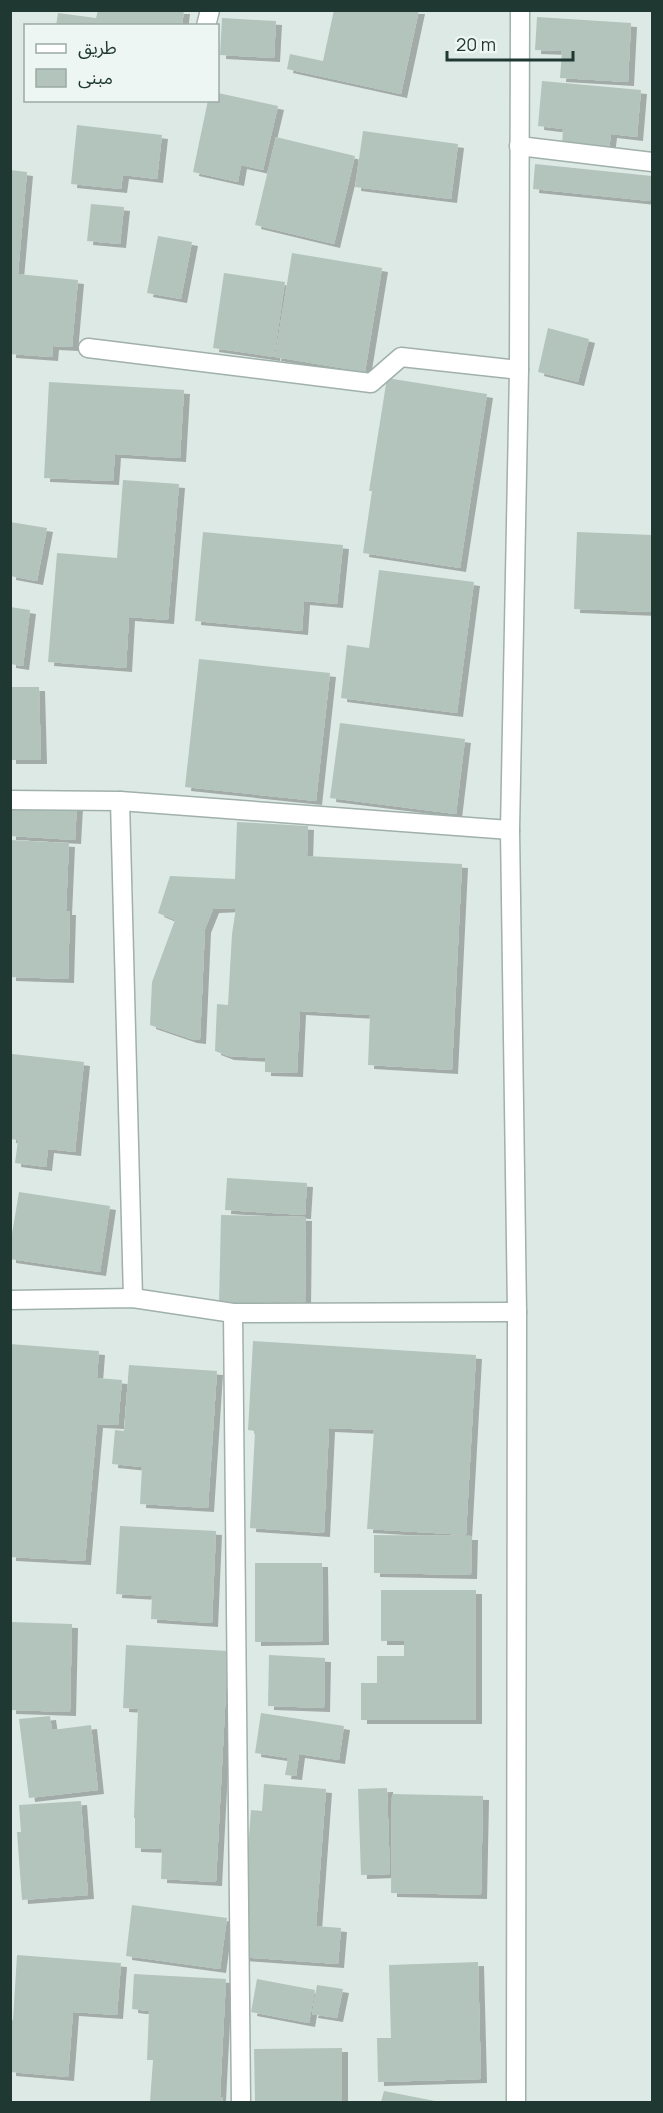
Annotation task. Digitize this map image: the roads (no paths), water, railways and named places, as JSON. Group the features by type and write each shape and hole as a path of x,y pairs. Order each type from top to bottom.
{"street":[{"path":"516,2103 517,1312 510,830 519,370 520,10"},
{"path":"519,146 652,162"},
{"path":"88,348 370,383 401,357 519,370"},
{"path":"10,800 120,801 510,830"},
{"path":"120,801 133,1298"},
{"path":"10,1300 133,1298 233,1313 517,1312"},
{"path":"233,1313 241,2103"}]}
